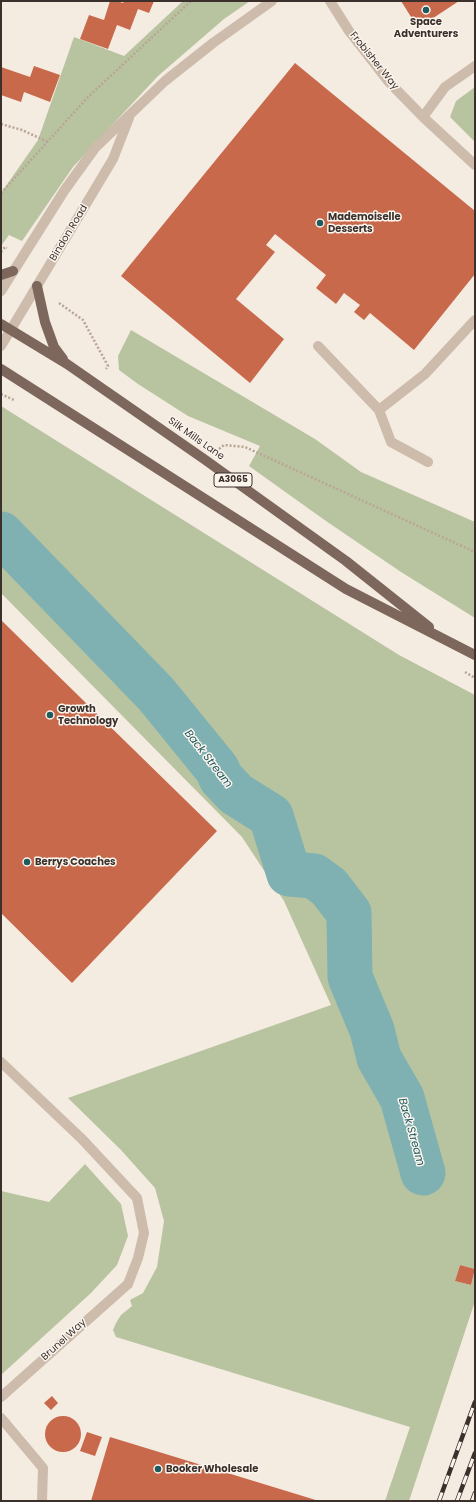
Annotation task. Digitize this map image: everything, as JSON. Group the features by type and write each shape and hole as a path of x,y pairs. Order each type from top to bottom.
{"main road":[{"path":"1,275 13,271"},
{"path":"37,286 45,322 54,347 66,364"},
{"name":"Silk Mills Lane","path":"1,324 66,364 204,459 346,561 446,640"},
{"name":"Silk Mills Lane","path":"1,369 346,589 475,655"}],"street":[{"name":"Bindon Road","path":"1,291 64,191 91,154 165,81 212,43 272,1"},
{"name":"Frobisher Way","path":"330,1 349,31 388,80 423,117 475,165"},
{"path":"423,117 445,87 475,66"},
{"name":"Bindon Road","path":"1,346 113,159 130,116"},
{"path":"379,410 425,374 475,320"},
{"path":"318,346 379,410 391,442 428,462"},
{"name":"Brunel Way","path":"1,1062 81,1138 136,1198 144,1233 138,1258 128,1284 72,1332 1,1397"},
{"path":"1,1418 43,1468 42,1501"}],"path":[{"path":"1,193 88,97 191,1"},
{"path":"1,124 22,130 48,142"},
{"path":"204,459 224,445 245,447 475,552"}],"green space":[{"path":"183,1 250,1 224,19 158,76 73,167 22,241 9,235 1,246 1,193 38,140 74,37 124,56"},
{"path":"475,87 475,142 450,117 456,101"},
{"path":"131,330 315,439 361,472 475,522 475,618 401,572 249,466 260,446 188,416 119,370 118,356"},
{"path":"1,406 399,655 475,695 475,1269 460,1265 455,1281 471,1285 475,1270 475,1301 409,1501 385,1501 410,1427 116,1337 113,1330 121,1315 132,1306 130,1300 143,1293 157,1267 164,1221 155,1188 121,1150 68,1098 331,1005 284,901 242,837 1,593"},
{"path":"85,1164 121,1204 128,1236 117,1265 91,1293 1,1375 1,1191 49,1202"}],"building":[{"path":"110,1 123,3 124,1 154,1 149,13 138,9 130,30 117,25 108,49 80,39 89,15 104,20"},
{"name":"Space Adventurers","path":"401,1 459,1 418,28"},
{"name":"Mademoiselle Desserts","path":"295,63 475,211 475,274 414,350 370,313 364,320 354,312 360,305 344,293 336,304 316,288 326,275 275,234 266,245 275,252 236,299 284,339 250,383 121,276"},
{"path":"34,66 60,75 50,102 24,92 21,102 1,95 1,67 30,77"},
{"name":"Growth Technology","path":"1,620 217,831 72,983 1,913"},
{"path":"460,1265 475,1269 471,1285 455,1281"},
{"path":"52,1396 58,1403 51,1410 44,1403"},
{"path":"63,1416 73,1419 78,1424 81,1434 78,1444 73,1449 63,1452 53,1449 48,1444 45,1434 48,1424 53,1419"},
{"path":"87,1432 102,1437 95,1456 80,1451"},
{"name":"Booker Wholesale","path":"110,1437 319,1501 91,1501"}],"waterway":[{"name":"Back Stream","path":"1,534 156,694 217,769 221,778 236,794 271,816 289,874 314,876 329,887 349,913 350,977 372,1030 379,1058 402,1098 423,1173"}],"railway":[{"path":"439,1501 475,1402"},
{"path":"457,1501 475,1453"},
{"path":"472,1501 475,1493"}],"place":[{"name":"Space Adventurers","path":"426,10"},
{"name":"Mademoiselle Desserts","path":"320,223"},
{"name":"Growth Technology","path":"50,715"},
{"name":"Berrys Coaches","path":"27,862"},
{"name":"Booker Wholesale","path":"158,1469"}]}
